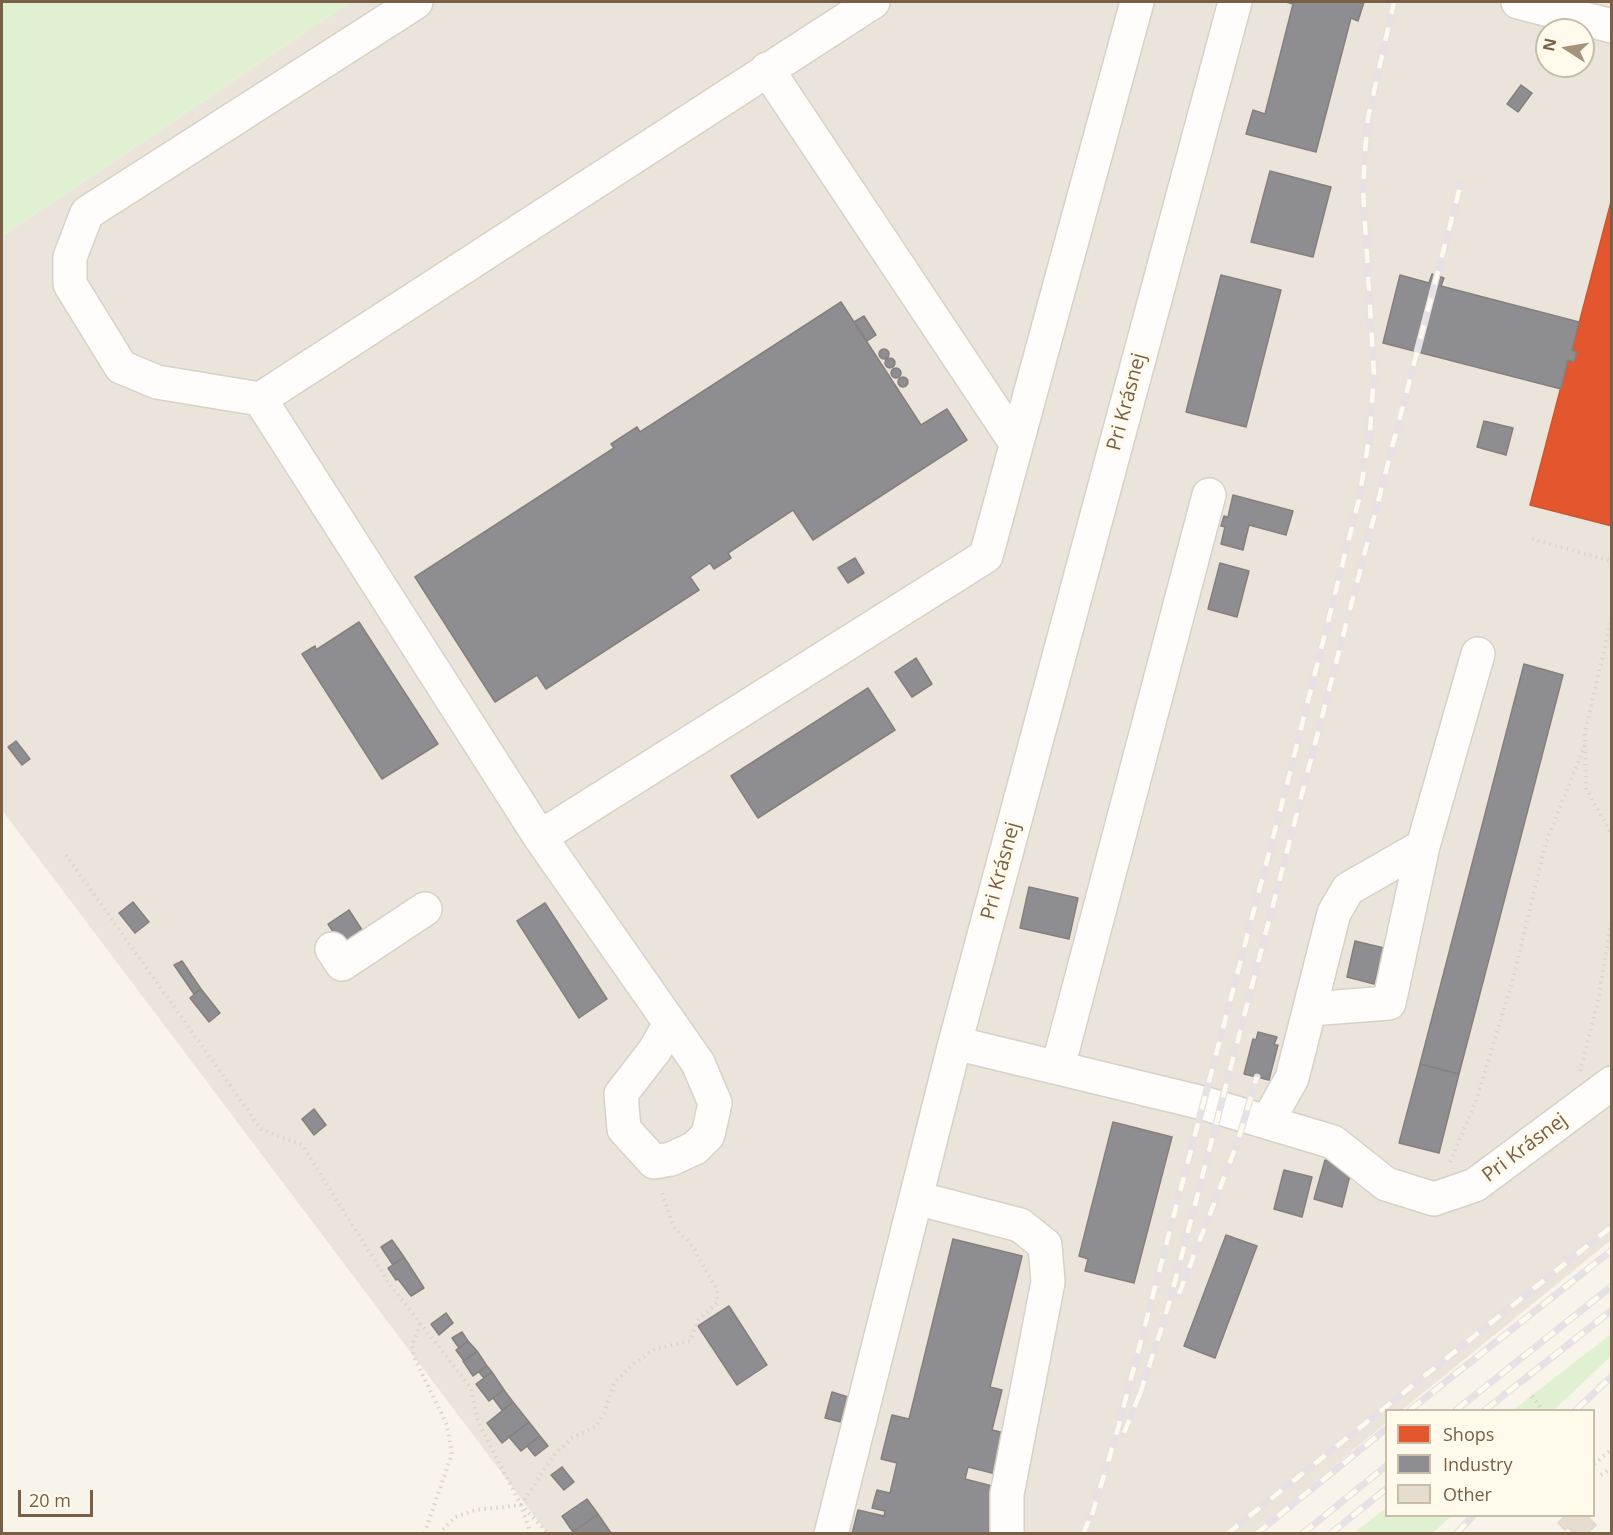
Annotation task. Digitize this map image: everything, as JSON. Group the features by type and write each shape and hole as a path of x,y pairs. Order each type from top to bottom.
{"lane":[{"path":"416,2 87,213 70,257 70,284 121,367 157,382 260,399 873,2"},
{"path":"540,837 986,556 1137,2"},
{"name":"Pri Krásnej","path":"831,1533 955,1043 1235,2"},
{"path":"1518,2 1611,26"},
{"path":"767,69 1016,443"},
{"path":"260,399 540,837 698,1063 715,1103 708,1135 695,1148 671,1159 654,1162 624,1129 621,1094 655,1050 670,1023"},
{"path":"1058,1067 1209,495"},
{"path":"1310,1009 1389,1003 1424,846 1478,654"},
{"path":"1268,1121 1292,1078 1334,913 1348,889 1424,846"},
{"path":"332,949 342,964 425,909"},
{"path":"955,1043 1268,1121 1333,1142 1386,1184 1434,1199"},
{"name":"Pri Krásnej","path":"1434,1199 1475,1185 1611,1083"},
{"path":"916,1198 1020,1225 1045,1245 1048,1282 1007,1494 1007,1533"}],"path":[{"path":"1533,539 1611,561"},
{"path":"1611,617 1585,732 1586,788 1611,835"},
{"path":"1434,1199 1476,1101 1512,983 1546,842 1585,745"},
{"path":"66,855 261,1129 302,1145 391,1286 471,1388 478,1422 521,1505 531,1533"},
{"path":"1580,1072 1597,1006 1611,919"},
{"path":"521,1505 554,1455 572,1438 595,1427 604,1413 614,1383 655,1349 690,1341 698,1320 717,1303 717,1290 691,1244 673,1226 654,1162"},
{"path":"420,1323 412,1345 414,1358 447,1425 452,1454 424,1533"},
{"path":"1532,1396 1541,1409"},
{"path":"1595,1462 1611,1449"},
{"path":"1600,1475 1611,1468"},
{"path":"439,1533 455,1517 476,1510 521,1505"},
{"path":"521,1505 549,1533"}],"shaded area":[{"path":"351,2 1611,2 1611,1240 1403,1409 1385,1409 1385,1424 1253,1533 547,1533 2,810 2,236"}],"green space":[{"path":"2,2 351,2 2,236"},
{"path":"1611,1334 1611,1356 1555,1409 1514,1409"},
{"path":"1385,1509 1385,1517 1450,1517 1433,1533 1354,1533"}],"building: Shops":[{"path":"1612,198 1612,526 1530,505 1568,360 1574,362 1577,352 1572,350"}],"building: Industry":[{"path":"1286,2 1364,2 1358,21 1351,18 1316,152 1246,134 1253,110 1265,114 1293,4"},
{"path":"1521,85 1532,93 1518,112 1507,104"},
{"path":"1270,171 1331,187 1313,257 1251,242"},
{"path":"1432,274 1444,278 1441,286 1579,322 1572,350 1577,352 1574,362 1568,360 1561,389 1383,343 1400,275 1429,283"},
{"path":"1221,275 1281,290 1246,427 1186,412"},
{"path":"841,302 921,425 947,409 967,440 813,540 793,510 728,553 731,558 714,569 710,563 690,577 699,590 546,689 537,675 495,702 415,577 614,448 611,444 637,427 640,432"},
{"path":"864,316 876,335 867,341 854,322"},
{"path":"884,349 888,350 888,358 884,359 880,358 879,354 880,350"},
{"path":"890,358 895,363 890,368 885,363"},
{"path":"896,368 901,373 896,378 891,373"},
{"path":"903,377 908,382 903,387 898,382"},
{"path":"1484,421 1513,428 1506,455 1477,447"},
{"path":"1233,495 1293,511 1286,535 1249,525 1243,550 1221,544 1225,527 1221,526 1224,516 1228,517"},
{"path":"855,558 864,573 848,583 838,568"},
{"path":"1220,563 1249,571 1237,617 1208,609"},
{"path":"359,622 438,744 382,779 302,654 315,646 316,650"},
{"path":"916,658 932,684 912,697 895,672"},
{"path":"1524,664 1563,675 1459,1074 1420,1064"},
{"path":"868,688 895,730 758,818 731,776"},
{"path":"16,741 30,759 22,765 8,747"},
{"path":"1029,887 1078,898 1069,939 1020,928"},
{"path":"133,902 149,922 135,933 119,913"},
{"path":"545,903 607,999 579,1018 517,921"},
{"path":"349,910 366,936 345,950 328,924"},
{"path":"1355,941 1384,948 1374,984 1347,977"},
{"path":"182,961 201,989 194,994 174,965"},
{"path":"201,989 220,1013 209,1022 190,998"},
{"path":"1258,1032 1277,1037 1274,1045 1278,1045 1269,1080 1244,1074 1253,1039 1256,1040"},
{"path":"1420,1064 1459,1074 1439,1153 1399,1143"},
{"path":"314,1109 326,1125 314,1135 302,1119"},
{"path":"1113,1122 1172,1137 1134,1283 1085,1271 1088,1259 1079,1256"},
{"path":"1325,1160 1352,1167 1342,1207 1314,1199"},
{"path":"1284,1170 1312,1177 1302,1217 1274,1209"},
{"path":"1226,1235 1257,1246 1215,1358 1184,1346"},
{"path":"953,1239 1022,1256 990,1387 1002,1390 992,1430 1013,1435 1004,1476 968,1467 965,1479 1000,1488 988,1534 852,1534 858,1510 884,1516 885,1511 872,1508 877,1490 890,1493 897,1463 881,1459 892,1415 909,1419"},
{"path":"392,1240 404,1257 393,1265 381,1247"},
{"path":"404,1257 424,1288 411,1296 388,1268"},
{"path":"729,1306 767,1365 737,1385 698,1326"},
{"path":"446,1313 453,1323 439,1335 431,1324"},
{"path":"462,1332 468,1341 459,1348 452,1338"},
{"path":"468,1341 477,1351 464,1361 456,1350"},
{"path":"477,1351 487,1366 473,1376 463,1361"},
{"path":"487,1366 492,1372 484,1378 479,1372"},
{"path":"492,1372 504,1390 489,1401 476,1384"},
{"path":"504,1390 513,1402 502,1410 493,1398"},
{"path":"832,1392 848,1397 841,1422 825,1418"},
{"path":"513,1402 529,1422 502,1443 487,1423"},
{"path":"529,1422 540,1436 521,1451 509,1437"},
{"path":"540,1436 548,1446 535,1456 527,1446"},
{"path":"562,1467 574,1482 564,1490 551,1475"},
{"path":"587,1499 598,1514 573,1532 562,1516"},
{"path":"598,1514 611,1533 570,1534 573,1532"}],"building: Other":[{"path":"1564,1517 1588,1517 1596,1525 1587,1534 1574,1534 1568,1527 1565,1530 1558,1523"}],"railway":[{"path":"1092,1515 1117,1432 1286,788 1359,499 1370,432 1374,374 1363,191 1365,152 1368,118 1394,2"},
{"path":"1140,1394 1173,1289 1461,183"},
{"path":"1179,1294 1237,1144 1257,1077"},
{"path":"1227,1534 1612,1226"},
{"path":"1411,1409 1612,1250"},
{"path":"1457,1409 1612,1286"},
{"path":"1486,1409 1612,1310"},
{"path":"1577,1409 1612,1376"},
{"path":"1124,1433 1143,1386"},
{"path":"1256,1534 1385,1430"},
{"path":"1302,1534 1385,1467"},
{"path":"1330,1534 1385,1490"},
{"path":"1083,1534 1094,1509"},
{"path":"1456,1534 1472,1517"}]}
